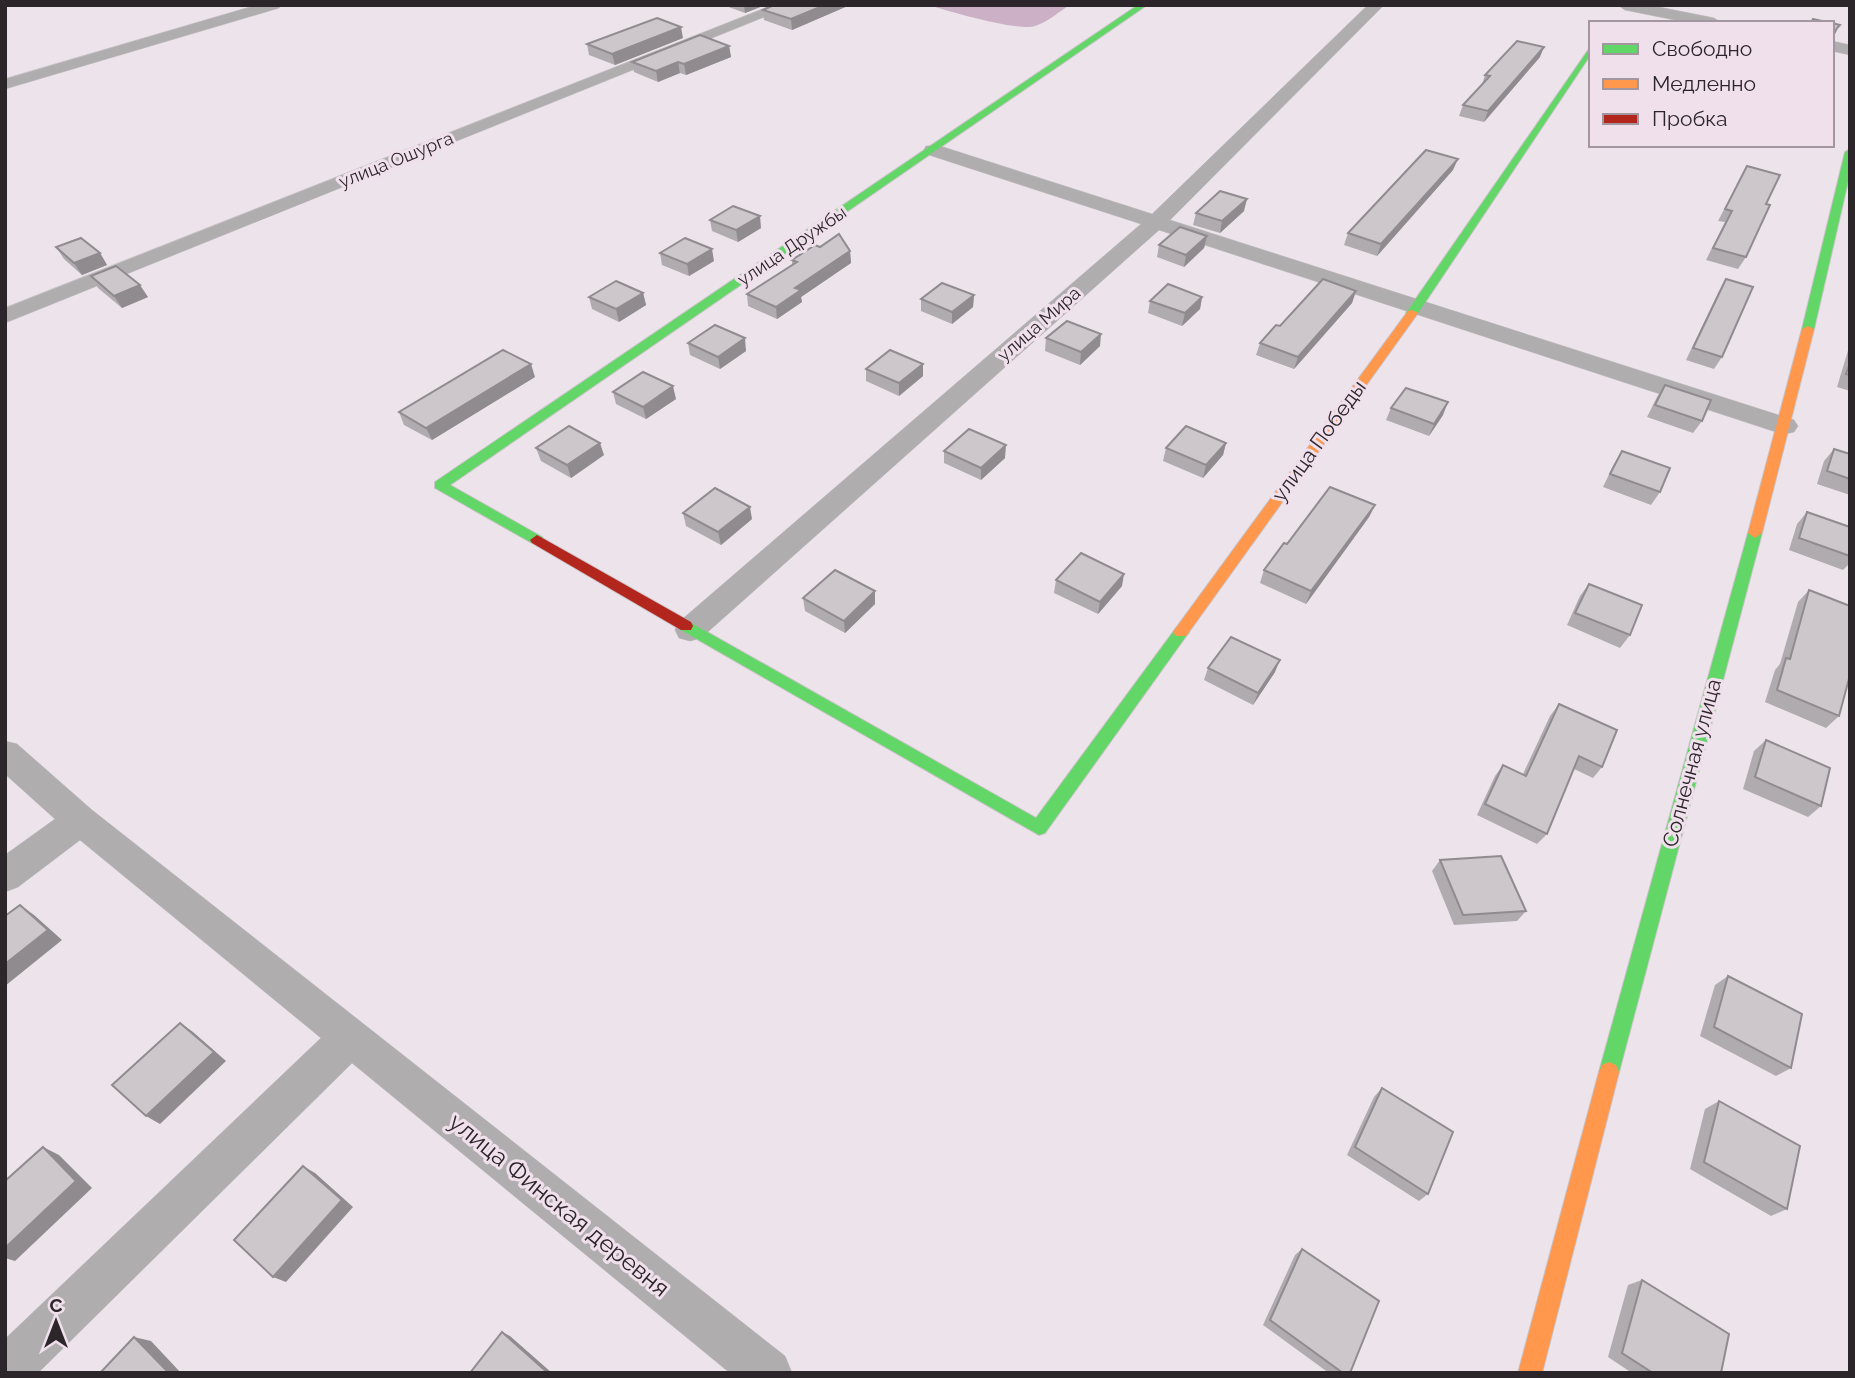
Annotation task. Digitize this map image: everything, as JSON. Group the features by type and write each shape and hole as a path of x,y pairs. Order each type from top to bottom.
{"street":[{"path":"5,84 274,5"},
{"name":"улица Ошурга","path":"5,316 787,5"},
{"name":"улица Дружбы","path":"690,630 440,485 1143,5"},
{"name":"улица Мира","path":"690,630 1156,222 1377,5"},
{"path":"1619,8 1701,21"},
{"name":"улица Победы","path":"690,630 1040,828 1417,306 1589,51"},
{"path":"933,150 1785,426"},
{"name":"Солнечная улица","path":"1530,1373 1678,812 1785,426 1850,152"},
{"name":"улица Финская деревня","path":"5,754 80,821 768,1373"},
{"path":"5,876 80,821"},
{"path":"5,1372 349,1038"}],"shaded area":[{"path":"929,5 1068,6 1044,22 1027,27 983,20"}],"building":[{"path":"774,5 825,5 791,19 763,10"},
{"path":"657,18 681,27 612,54 587,44"},
{"path":"700,35 729,46 684,64 678,62 656,71 632,62"},
{"path":"1517,41 1544,47 1488,111 1463,105 1490,76 1485,75"},
{"path":"1426,150 1458,159 1381,244 1348,233"},
{"path":"1747,166 1780,175 1766,204 1770,205 1746,257 1713,248 1732,211 1725,209"},
{"path":"1220,191 1247,199 1222,221 1196,213"},
{"path":"733,206 760,216 736,230 710,220"},
{"path":"1180,227 1207,236 1186,255 1159,245"},
{"path":"839,234 850,251 795,288 801,290 776,307 747,294 797,262 792,260 815,245 820,247"},
{"path":"81,238 100,253 74,263 56,247"},
{"path":"685,238 712,249 687,264 660,253"},
{"path":"116,266 140,285 114,296 91,276"},
{"path":"1323,279 1356,291 1298,357 1260,343 1276,325 1280,326"},
{"path":"1726,279 1753,287 1722,357 1693,348"},
{"path":"616,281 643,293 616,309 589,297"},
{"path":"942,283 974,295 952,312 921,299"},
{"path":"1168,284 1202,297 1185,313 1150,301"},
{"path":"1067,321 1101,334 1081,352 1046,338"},
{"path":"715,325 745,338 718,357 688,343"},
{"path":"503,350 531,364 426,428 399,412"},
{"path":"890,350 923,364 899,383 866,369"},
{"path":"643,372 673,386 643,407 613,392"},
{"path":"1665,385 1711,400 1702,421 1655,405"},
{"path":"1406,388 1448,402 1434,424 1391,408"},
{"path":"569,426 600,443 567,465 536,448"},
{"path":"1186,426 1226,443 1206,465 1166,448"},
{"path":"969,429 1006,445 981,468 944,451"},
{"path":"1834,449 1850,454 1850,479 1827,471"},
{"path":"1622,451 1670,468 1660,492 1610,474"},
{"path":"1330,487 1375,505 1311,591 1264,570 1284,543 1287,544"},
{"path":"715,488 750,507 718,532 683,513"},
{"path":"1807,512 1850,527 1850,556 1799,538"},
{"path":"1081,553 1124,574 1100,602 1056,580"},
{"path":"835,570 875,591 844,621 803,598"},
{"path":"1589,584 1642,605 1630,635 1575,613"},
{"path":"1809,590 1850,606 1850,675 1839,716 1777,690 1786,658 1790,659"},
{"path":"1231,637 1280,660 1258,693 1208,668"},
{"path":"1559,704 1617,730 1602,767 1579,756 1547,834 1485,804 1503,765 1526,776"},
{"path":"1766,740 1830,768 1821,806 1755,777"},
{"path":"1501,856 1526,911 1463,915 1440,860"},
{"path":"20,905 48,930 5,964 5,916"},
{"path":"1728,976 1802,1014 1791,1068 1714,1027"},
{"path":"180,1023 214,1052 146,1116 112,1085"},
{"path":"1382,1088 1453,1132 1428,1194 1355,1147"},
{"path":"1719,1101 1800,1146 1787,1209 1704,1162"},
{"path":"43,1147 76,1181 5,1248 5,1181"},
{"path":"303,1166 342,1200 273,1277 234,1240"},
{"path":"1302,1249 1379,1301 1350,1373 1343,1373 1270,1320"},
{"path":"1642,1280 1729,1334 1721,1373 1653,1373 1622,1353"},
{"path":"502,1332 548,1373 470,1373"},
{"path":"134,1337 169,1373 100,1373"}],"traffic: fast":[{"path":"537,540 440,485 1143,5"},
{"path":"1412,313 1589,51"},
{"path":"1808,329 1850,152"},
{"path":"1609,1072 1755,533"},
{"path":"686,626 1039,828 1181,632"}],"traffic: slow":[{"path":"1181,632 1412,313"},
{"path":"1755,533 1808,329"},
{"path":"1530,1373 1609,1072"}],"traffic: jam":[{"path":"537,540 686,626"}]}
